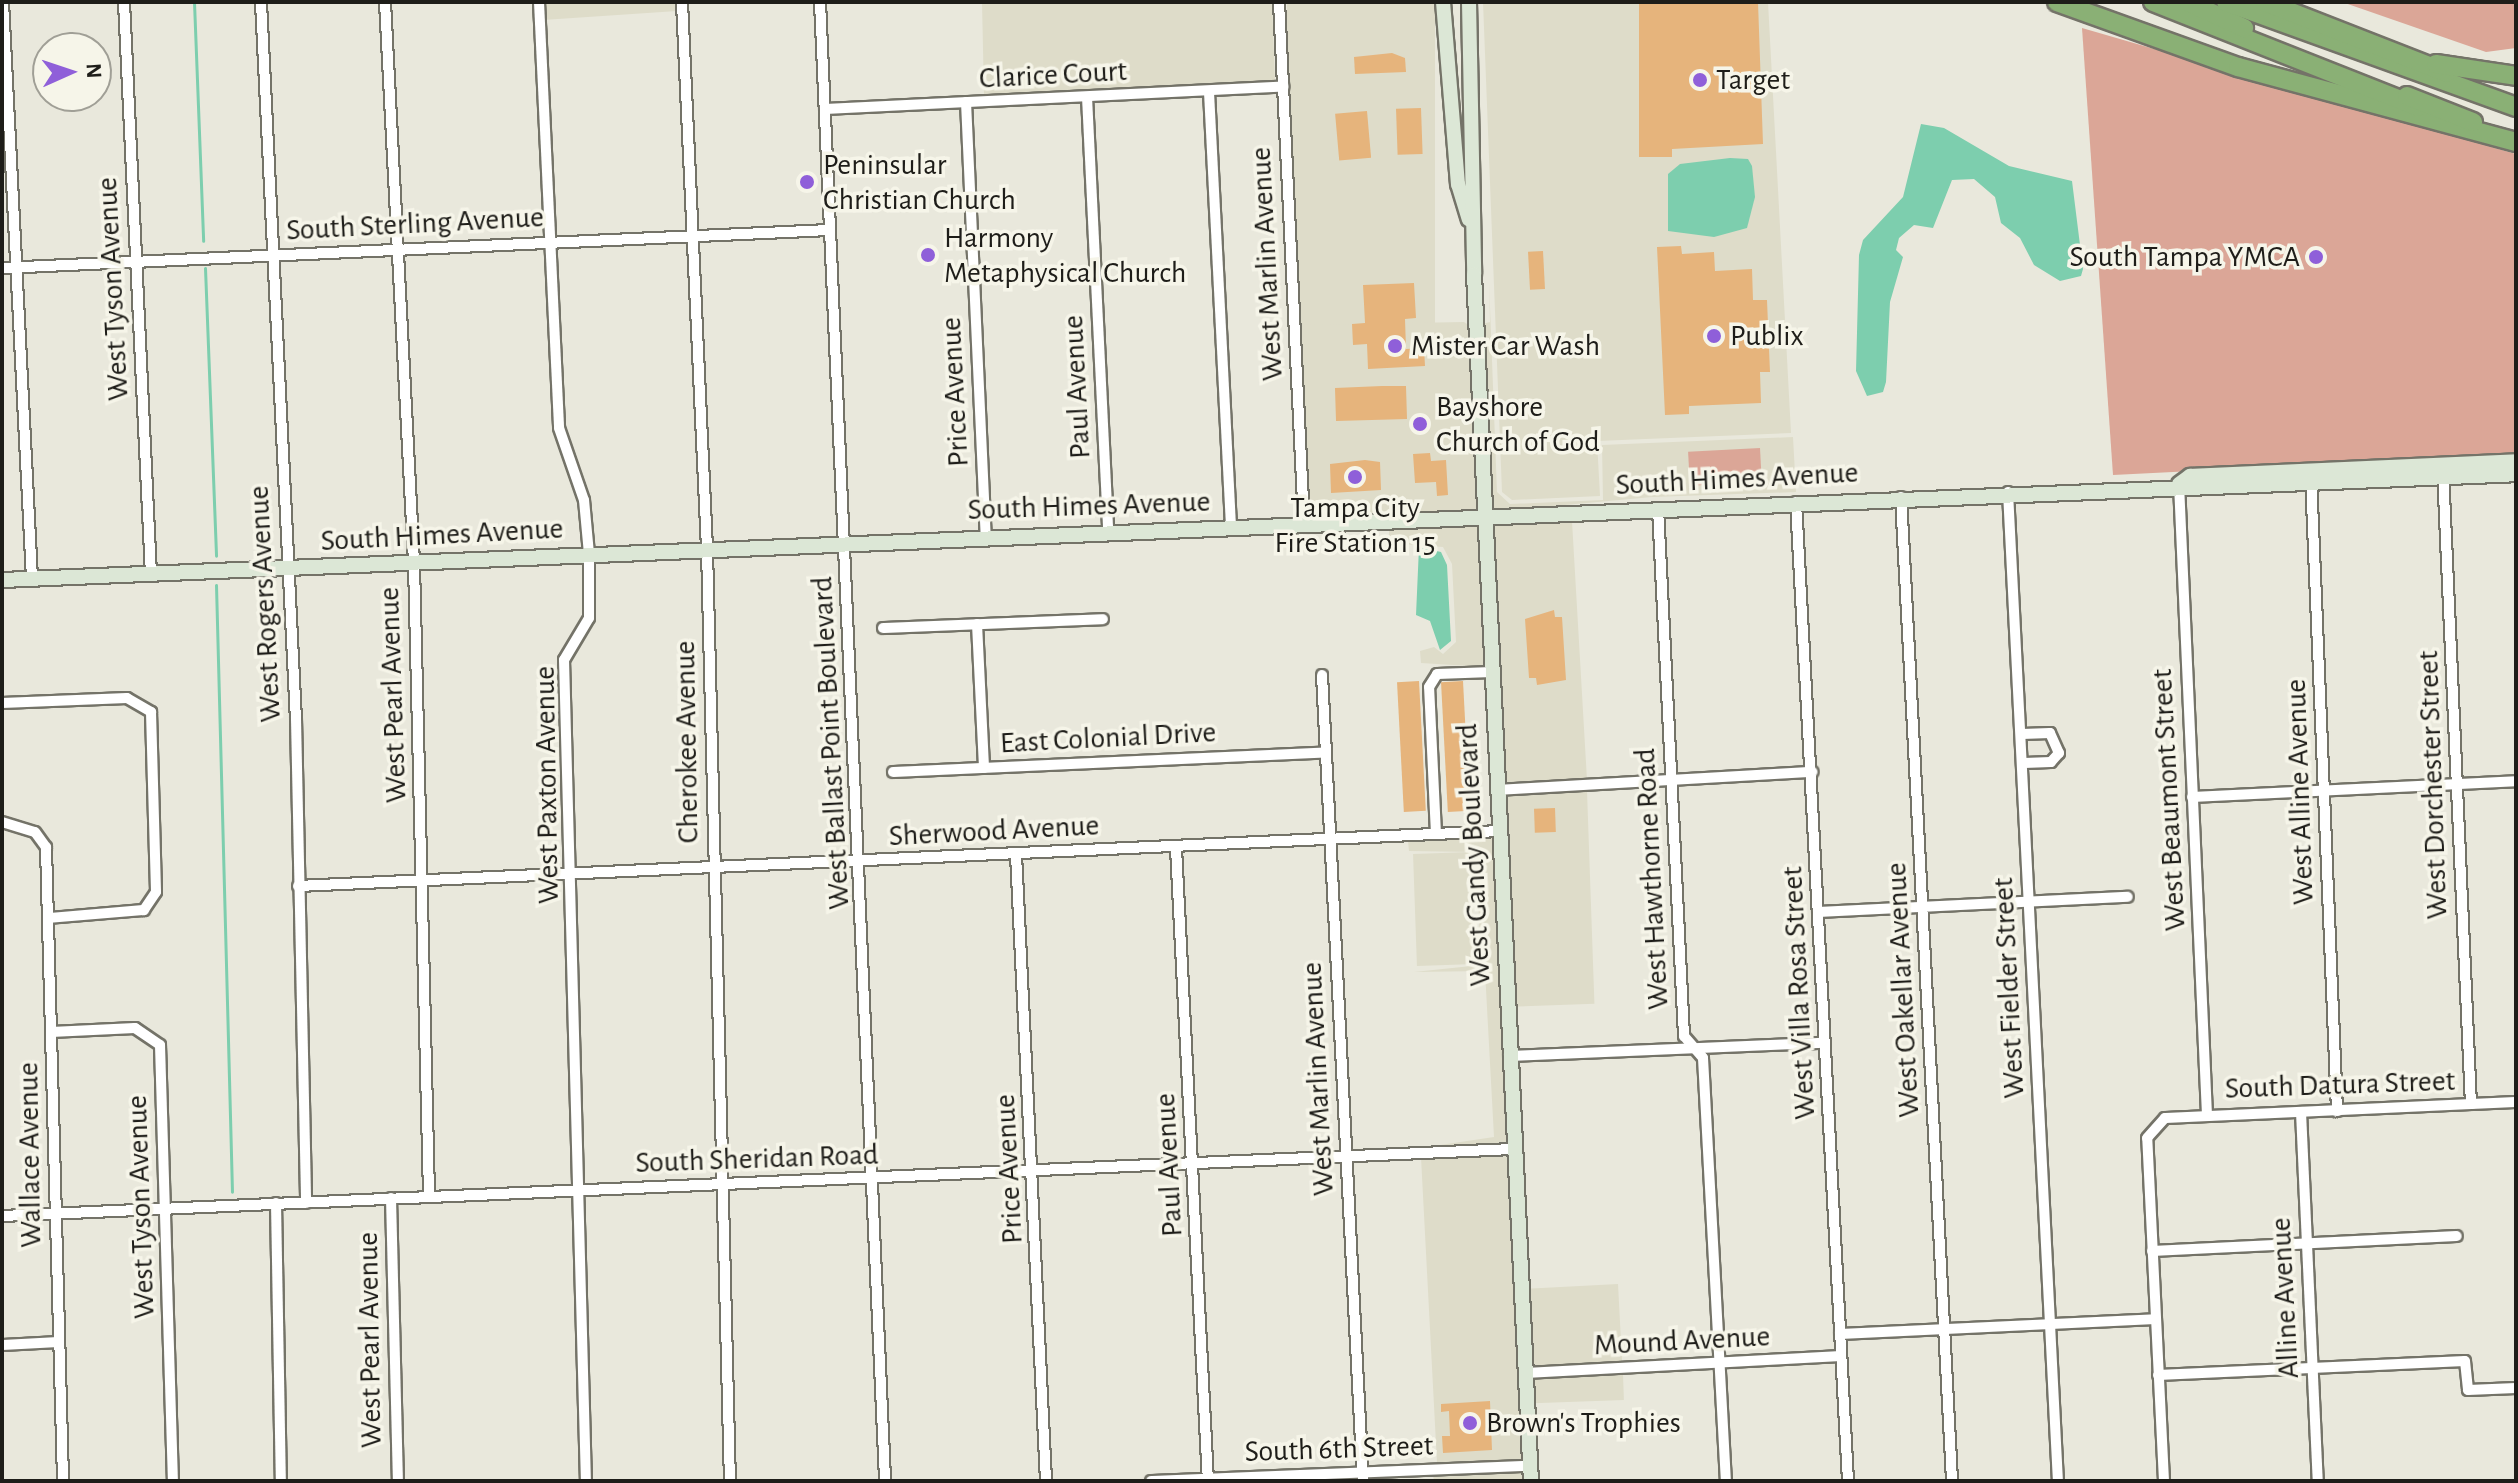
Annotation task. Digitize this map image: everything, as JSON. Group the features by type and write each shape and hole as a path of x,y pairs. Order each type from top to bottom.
{"highway":[{"path":"2057,2 2238,67 2516,140"},
{"path":"2153,2 2286,59 2516,140"},
{"path":"2188,2 2516,140"},
{"path":"2226,2 2516,104"},
{"path":"2265,2 2516,104"},
{"path":"2385,49 2461,70 2516,76"}],"street":[{"path":"3,2 32,579"},
{"name":"West Tyson Avenue","path":"124,2 151,574"},
{"name":"West Rogers Avenue","path":"261,2 287,567 306,1203"},
{"name":"West Pearl Avenue","path":"385,2 414,563 429,1196"},
{"name":"West Paxton Avenue","path":"539,2 559,428 584,500 589,554 589,618 564,660 586,1481"},
{"name":"Cherokee Avenue","path":"682,2 707,549 730,1481"},
{"name":"West Ballast Point Boulevard","path":"820,2 861,861 885,1481"},
{"name":"West Marlin Avenue","path":"1279,2 1304,523"},
{"name":"West Gandy Boulevard","path":"1443,2 1458,184 1472,227"},
{"name":"West Gandy Boulevard","path":"1469,2 1476,184 1472,227 1530,1473"},
{"name":"Clarice Court","path":"825,109 1283,87"},
{"path":"1209,92 1231,526"},
{"name":"Paul Avenue","path":"1087,97 1108,531"},
{"name":"Price Avenue","path":"966,102 986,536"},
{"name":"South Sterling Avenue","path":"2,268 830,230"},
{"name":"South Himes Avenue","path":"2,580 986,536 1485,518 2179,484 2190,476 2311,477 2444,471 2497,468 2516,461"},
{"name":"South Himes Avenue","path":"2497,468 2516,474"},
{"name":"West Dorchester Street","path":"2444,471 2471,1104"},
{"name":"West Alline Avenue","path":"2311,477 2337,1111"},
{"name":"West Beaumont Street","path":"2179,484 2207,1115"},
{"name":"West Fielder Street","path":"2008,492 2058,1481"},
{"name":"West Oakellar Avenue","path":"1901,497 1952,1481"},
{"name":"West Villa Rosa Street","path":"1796,502 1848,1481"},
{"name":"West Hawthorne Road","path":"1658,508 1684,1036 1703,1058 1726,1481"},
{"path":"883,628 1103,619"},
{"path":"977,624 984,768"},
{"path":"1436,834 1429,687 1437,674 1492,672"},
{"name":"West Marlin Avenue","path":"1322,675 1362,1476"},
{"path":"2,703 127,698 151,712 156,892 144,910 49,918"},
{"path":"2022,734 2050,733 2059,753 2051,762 2024,763"},
{"name":"East Colonial Drive","path":"893,772 1326,752"},
{"path":"1497,790 1812,772"},
{"path":"2192,797 2516,781"},
{"name":"Wallace Avenue","path":"2,822 35,832 46,847 63,1481"},
{"name":"Sherwood Avenue","path":"298,886 1499,831"},
{"name":"Paul Avenue","path":"1176,848 1208,1480"},
{"name":"Price Avenue","path":"1016,854 1046,1481"},
{"path":"1818,912 2128,897"},
{"name":"West Tyson Avenue","path":"51,1032 135,1028 160,1045 173,1481"},
{"path":"1509,1056 1825,1043"},
{"name":"South Datura Street","path":"2152,1251 2147,1138 2165,1118 2516,1102"},
{"name":"Alline Avenue","path":"2301,1112 2318,1481"},
{"name":"South Sheridan Road","path":"2,1216 166,1206 306,1203 1514,1149"},
{"name":"West Pearl Avenue","path":"391,1198 398,1481"},
{"path":"276,1203 281,1481"},
{"path":"2164,1481 2152,1251 2457,1236"},
{"path":"1840,1334 2156,1319"},
{"path":"2,1345 58,1342"},
{"name":"Mound Avenue","path":"1526,1373 1720,1365 1841,1356"},
{"path":"2158,1375 2465,1361 2468,1390 2516,1388"},
{"name":"South 6th Street","path":"1151,1481 1530,1473"}],"shaded area":[{"path":"543,2 676,2 677,11 543,20"},
{"path":"982,2 1272,2 1275,82 984,96"},
{"path":"1287,2 1435,2 1435,325 1287,325"},
{"path":"1483,2 1768,2 1791,433 1597,441 1600,496 1512,500 1502,492"},
{"path":"2342,2 2516,2 2516,48 2486,52"},
{"name":"South Tampa YMCA","path":"2082,28 2516,154 2516,455 2113,475"},
{"path":"1921,124 1944,128 2009,166 2072,181 2083,269 2081,276 2060,281 2034,265 2020,238 2001,223 1995,197 1974,179 1952,180 1933,228 1914,225 1899,238 1896,250 1903,257 1890,302 1886,382 1883,392 1867,396 1856,371 1859,255 1863,240 1903,197"},
{"path":"1748,159 1752,166 1755,197 1747,228 1714,237 1668,231 1668,174 1680,164"},
{"path":"1489,281 1497,492 1510,504 1603,500 1602,445 1793,437 1796,492 1652,497 1490,512 1482,324 1490,322"},
{"path":"1464,322 1470,326 1478,513 1309,517 1300,325"},
{"path":"1760,448 1762,482 1690,486 1688,452"},
{"path":"1578,517 1630,519 1572,521 1587,780 1503,784 1491,523"},
{"path":"1479,523 1485,667 1421,663 1420,651 1434,647 1443,654 1456,642 1452,564 1443,547 1389,543 1389,526"},
{"path":"1419,547 1441,552 1447,565 1451,641 1440,650 1430,621 1416,615"},
{"path":"1587,791 1594,1004 1510,1007 1503,794"},
{"path":"1493,836 1508,1144 1420,1148 1494,1137 1485,971 1414,972 1481,965 1476,852 1409,851 1408,841"},
{"path":"1471,852 1475,964 1417,966 1413,854"},
{"path":"1508,1155 1524,1461 1437,1465 1421,1160"},
{"path":"1618,1284 1622,1363 1531,1368 1527,1289"},
{"path":"1623,1374 1624,1400 1533,1403 1532,1377"},
{"path":"1524,1471 1524,1481 1434,1481 1433,1475"}],"building":[{"name":"Target","path":"1639,2 1758,2 1763,144 1672,149 1672,157 1639,157"},
{"path":"1392,53 1405,58 1406,72 1355,74 1354,57"},
{"path":"1421,108 1423,154 1398,155 1396,109"},
{"path":"1367,111 1371,158 1339,161 1335,114"},
{"name":"Publix","path":"1681,246 1682,254 1714,252 1715,271 1752,269 1753,300 1767,300 1770,372 1760,372 1761,403 1689,406 1689,414 1665,415 1657,247"},
{"path":"1543,251 1545,289 1530,290 1528,252"},
{"path":"1414,283 1416,318 1405,319 1406,349 1424,348 1425,366 1368,369 1367,344 1353,345 1352,324 1365,323 1363,285"},
{"path":"1406,386 1407,419 1336,421 1335,388"},
{"path":"1430,453 1431,461 1446,460 1448,495 1437,496 1436,482 1415,483 1413,454"},
{"name":"Tampa City Fire Station 15","path":"1365,460 1380,462 1381,490 1331,493 1330,464"},
{"path":"1554,610 1555,617 1562,617 1566,680 1537,685 1536,678 1529,678 1525,619"},
{"path":"1419,681 1426,811 1404,812 1397,682"},
{"path":"1463,681 1470,811 1448,812 1441,682"},
{"path":"1555,808 1556,832 1535,833 1534,809"},
{"name":"Brown's Trophies","path":"1490,1401 1492,1450 1443,1453 1442,1436 1450,1436 1449,1411 1441,1412 1441,1404"}],"waterway":[{"path":"194,2 203,241"},
{"path":"205,268 216,556"},
{"path":"216,585 232,1192"}],"place":[{"name":"Target","path":"1700,80"},
{"name":"Peninsular Christian Church","path":"807,182"},
{"name":"Harmony Metaphysical Church","path":"928,255"},
{"name":"South Tampa YMCA","path":"2316,257"},
{"name":"Publix","path":"1714,336"},
{"name":"Mister Car Wash","path":"1395,346"},
{"name":"Bayshore Church of God","path":"1420,424"},
{"name":"Tampa City Fire Station 15","path":"1355,477"},
{"name":"Brown's Trophies","path":"1470,1423"}]}
